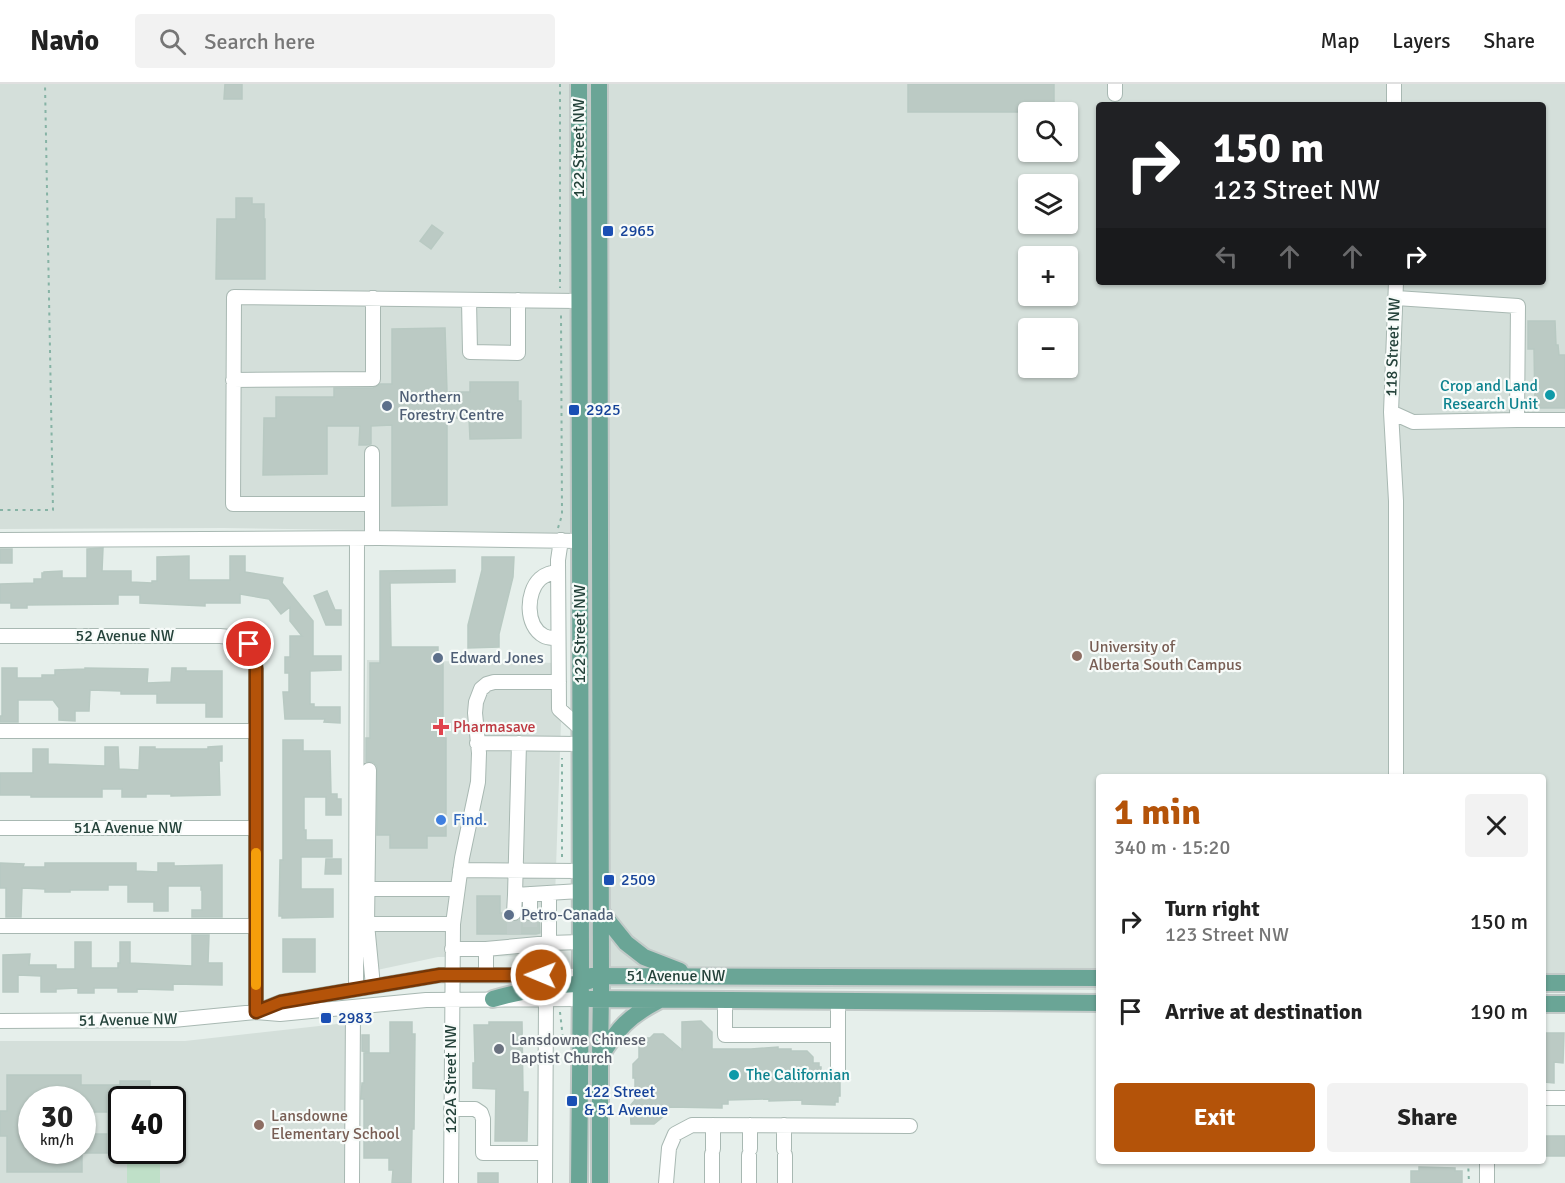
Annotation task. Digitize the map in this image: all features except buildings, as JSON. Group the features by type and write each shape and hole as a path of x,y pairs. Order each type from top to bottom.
{"main road":[{"name":"122 Street NW","path":"579,84 581,942 579,1183"},
{"name":"122 Street NW","path":"599,84 600,1183"},
{"path":"601,912 626,943 644,957 695,976"},
{"name":"51 Avenue NW","path":"601,988 695,976 1096,978"},
{"path":"493,999 516,992 560,985 601,988 729,980 751,976"},
{"path":"1546,983 1565,983"},
{"name":"51 Avenue NW","path":"580,986 660,1000 1096,1003"},
{"path":"600,1057 627,1020 660,1000"},
{"path":"1546,1004 1565,1004"}],"street":[{"path":"1394,84 1394,102"},
{"name":"118 Street NW","path":"1395,285 1391,412 1396,501 1396,774"},
{"path":"372,504 233,504 234,297 579,301"},
{"path":"1396,297 1518,306 1517,420"},
{"path":"233,380 373,379 373,298"},
{"path":"469,300 470,352 518,353 518,300"},
{"path":"1391,412 1413,422 1565,420"},
{"path":"372,453 372,538"},
{"path":"356,988 357,538"},
{"path":"0,540 372,538 579,541"},
{"path":"477,742 562,744 580,736 559,710 558,540"},
{"path":"558,572 542,577 530,596 530,615 535,627 543,635 558,639"},
{"name":"52 Avenue NW","path":"0,636 220,636 239,639 249,644 256,662 256,731"},
{"name":"122A Street NW","path":"451,1183 453,924 460,870 478,782 476,702 481,689 494,682 558,682"},
{"path":"0,731 256,731 256,1012"},
{"path":"514,913 519,743"},
{"path":"369,770 367,924 373,986"},
{"name":"51A Avenue NW","path":"0,828 256,828"},
{"path":"460,870 580,871"},
{"path":"367,889 457,889"},
{"path":"515,895 580,891"},
{"path":"549,893 549,943"},
{"path":"530,894 530,913"},
{"path":"367,924 453,924"},
{"path":"0,926 256,926"},
{"path":"452,949 486,950 513,941 530,940 549,943 581,942"},
{"path":"486,950 486,974"},
{"name":"51 Avenue NW","path":"256,1012 281,1002 452,974 486,974 580,986"},
{"name":"51 Avenue NW","path":"0,1021 173,1020 256,1012 280,1014 406,1001 553,999 580,986"},
{"path":"545,1183 553,999"},
{"path":"724,1000 725,1035 838,1035"},
{"path":"838,1001 838,1072"},
{"path":"352,1183 353,1007"},
{"path":"1546,1098 1565,1098"},
{"path":"451,1109 475,1109 481,1113 483,1153 545,1153"},
{"path":"666,1183 669,1148 675,1134 692,1125 910,1126"},
{"path":"712,1183 713,1125"},
{"path":"749,1183 750,1125"},
{"path":"783,1125 785,1183"},
{"path":"1487,1164 1487,1183"}],"path":[{"path":"0,510 53,510 45,84"},
{"path":"558,540 561,515"},
{"path":"562,744 562,871"},
{"path":"553,999 561,1021 565,1053"},
{"path":"1468,1164 1469,1183"}],"shaded area":[{"name":"University of Alberta South Campus","path":"0,84 1565,84 1565,993 1546,993 1546,774 1096,774 1096,990 591,988 589,535 223,528 0,529"},
{"path":"367,660 563,663 553,956 438,957 363,973"},
{"name":"Lansdowne Elementary School","path":"346,1023 346,1183 0,1183 0,1041 185,1041"}],"green space":[{"path":"127,1164 160,1164 160,1183 127,1183"}],"tunnel":[{"path":"514,913 514,934"},
{"path":"530,913 530,934"}],"slow traffic":[{"path":"256,853 256,985"}],"place":[{"name":"2965","path":"608,231"},
{"name":"Crop and Land Research Unit","path":"1550,395"},
{"name":"Northern Forestry Centre","path":"387,406"},
{"name":"2925","path":"574,410"},
{"name":"University of Alberta South Campus","path":"1077,656"},
{"name":"Edward Jones","path":"438,658"},
{"name":"Pharmasave","path":"441,727"},
{"name":"Find.","path":"441,820"},
{"name":"2509","path":"609,880"},
{"name":"Petro-Canada","path":"509,915"},
{"name":"2983","path":"326,1018"},
{"name":"Lansdowne Chinese Baptist Church","path":"499,1049"},
{"name":"The Californian","path":"734,1075"},
{"name":"122 Street & 51 Avenue","path":"572,1101"},
{"name":"Lansdowne Elementary School","path":"259,1125"}],"route":[{"path":"249,644 256,662 256,1012 281,1002 440,975 541,975"}]}
